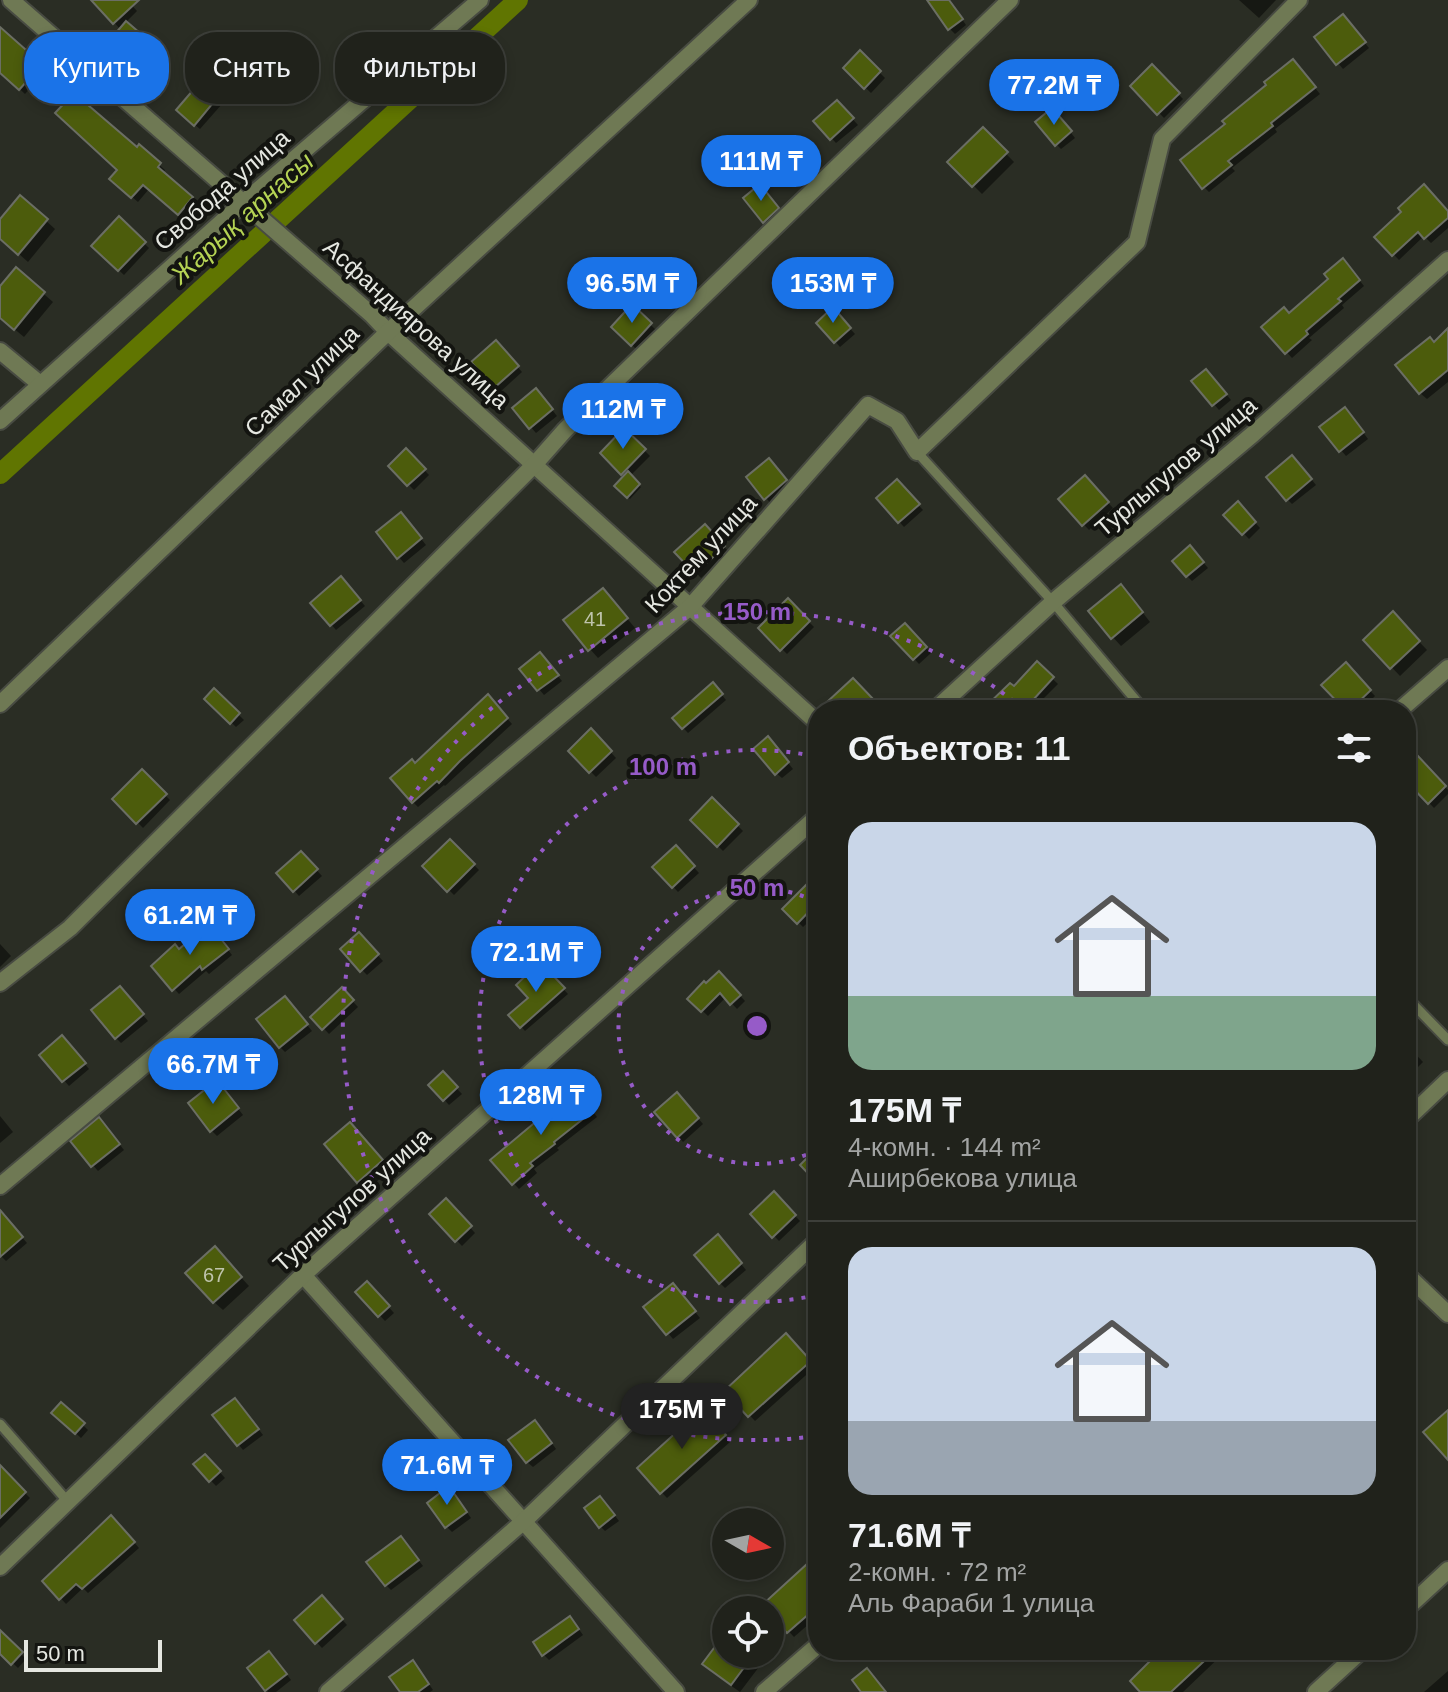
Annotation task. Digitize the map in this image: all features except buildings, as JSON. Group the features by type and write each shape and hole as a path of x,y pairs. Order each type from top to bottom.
{"street":[{"name":"Асфандиярова улица","path":"11,0 372,315 808,714"},
{"name":"Свобода улица","path":"0,421 244,202 480,0"},
{"name":"Самал улица","path":"0,704 388,332 749,0"},
{"path":"0,983 70,928 534,465 565,430 1010,0"},
{"path":"917,452 1137,242 1162,139 1299,0"},
{"name":"Турлыгулов улица","path":"946,700 1053,602 1253,434 1448,260"},
{"path":"0,351 40,384"},
{"name":"Коктем улица","path":"0,1186 690,607 868,405 897,421 917,452"},
{"path":"1411,700 1448,668"},
{"name":"Турлыгулов улица","path":"0,1567 303,1275 808,825"},
{"path":"1416,1110 1448,1080"},
{"path":"328,1692 524,1521 808,1250"},
{"path":"303,1275 676,1692"},
{"path":"1416,1284 1448,1314"},
{"path":"1416,1600 1448,1570"},
{"path":"764,1692 808,1654"},
{"path":"1316,1692 1351,1660"}],"lane":[{"path":"917,452 1053,602 1136,700"},
{"path":"1416,1007 1448,1040"},
{"path":"0,1424 69,1503"}],"waterway":[{"name":"Жарық арнасы","path":"0,474 518,0"}]}
